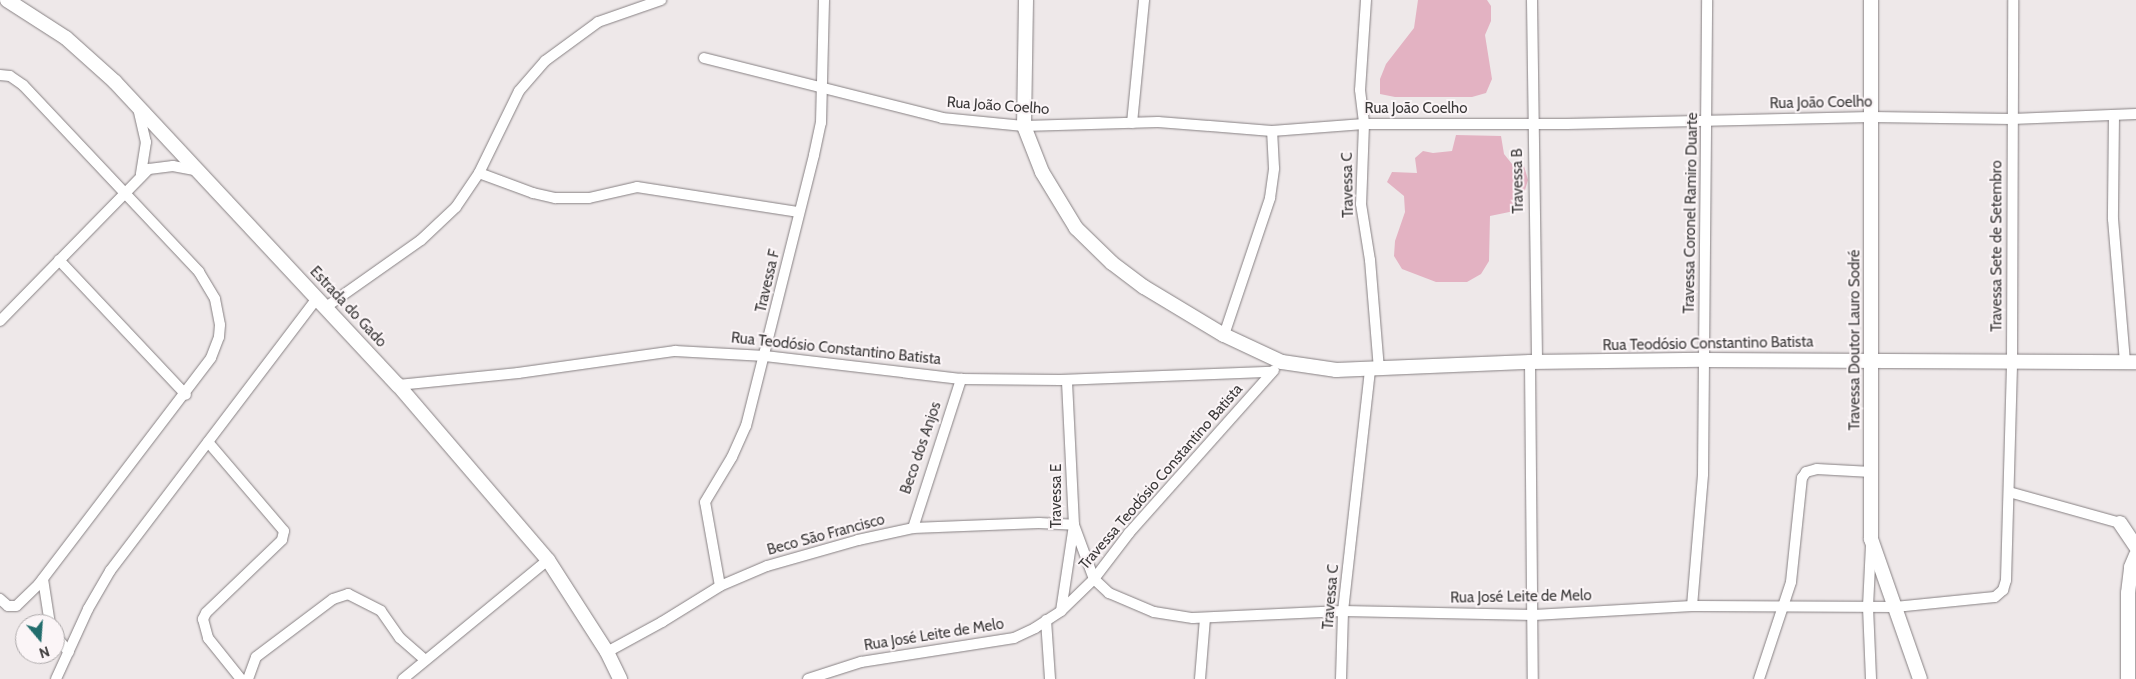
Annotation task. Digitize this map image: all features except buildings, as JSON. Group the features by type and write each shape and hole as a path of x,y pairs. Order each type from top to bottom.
{"street":[{"name":"Estrada do Gado","path":"7,0 66,38 137,105 201,171 398,385 548,560 607,652 620,679"},
{"path":"56,679 88,609 110,571 208,442 321,302 433,231 456,207 479,173 519,91 545,61 598,22 661,0"},
{"name":"Travessa F","path":"720,586 705,502 709,491 732,457 746,426 766,356 821,123 824,0"},
{"path":"1026,0 1024,126 1042,172 1076,228 1112,263 1144,287 1277,367"},
{"path":"1132,123 1144,0"},
{"name":"Travessa C","path":"1341,679 1344,611 1375,369 1371,269 1361,204 1364,124 1360,82 1366,0"},
{"name":"Travessa B","path":"1532,0 1531,125 1534,362 1534,615 1532,679"},
{"name":"Travessa Coronel Ramiro Duarte","path":"1692,606 1701,528 1707,0"},
{"name":"Travessa Doutor Lauro Sodré","path":"1871,0 1871,539 1868,607 1871,679"},
{"name":"Travessa Sete de Setembro","path":"2006,580 2012,362 2013,0"},
{"name":"Rua João Coelho","path":"704,58 942,118 1024,126 1132,123 1272,132 1364,124 1531,125 1871,117 2012,119 2136,114"},
{"path":"0,75 10,76 23,84 199,272 215,299 220,325 216,349 186,395 43,579 21,604 8,606 0,599"},
{"path":"137,105 146,142 141,175"},
{"path":"2114,115 2113,219 2131,362"},
{"path":"1224,335 1270,198 1274,168 1272,132"},
{"path":"0,321 141,175 158,166 201,171"},
{"path":"479,173 533,193 555,198 589,198 638,187 799,212"},
{"path":"59,260 186,395"},
{"name":"Rua Teodósio Constantino Batista","path":"398,385 518,373 645,353 675,351 766,356 961,379 1066,380 1277,367 1336,370 1534,362 1871,359 2131,362"},
{"name":"Travessa Teodósio Constantino Batista","path":"1061,611 1094,579 1129,533 1277,367"},
{"name":"Beco dos Anjos","path":"912,528 961,379"},
{"name":"Travessa E","path":"1061,611 1074,525 1066,380"},
{"path":"208,442 281,524 284,533 282,540 206,613 203,619 208,638 241,679"},
{"path":"1760,679 1785,607 1805,473 1817,469 1871,472"},
{"path":"2009,492 2136,527"},
{"name":"Beco São Francisco","path":"607,652 662,622 720,586 797,557 912,528 1044,522 1074,525"},
{"path":"2120,524 2136,547"},
{"name":"Rua José Leite de Melo","path":"1074,525 1094,579 1109,593 1136,606 1205,618 1344,611 1534,615 1692,606 1895,607 1996,596 2004,590 2006,580"},
{"path":"1871,539 1920,679"},
{"path":"2128,679 2128,593 2131,567 2136,555"},
{"path":"403,679 501,602 548,560"},
{"path":"43,579 48,614"},
{"path":"248,679 256,657 333,600 348,594 381,611 400,638 425,660"},
{"name":"Rua José Leite de Melo","path":"808,679 861,662 1014,638 1061,611"},
{"path":"1200,679 1205,618"},
{"path":"1046,620 1050,679"},
{"path":"65,647 69,652"}],"shaded area":[{"path":"1418,0 1487,0 1491,6 1491,21 1485,35 1492,79 1486,93 1472,97 1395,97 1380,94 1380,79 1386,64 1414,28"},
{"path":"1456,135 1501,136 1504,154 1512,164 1524,166 1528,180 1519,210 1490,216 1489,261 1481,274 1467,282 1436,282 1402,269 1394,256 1395,241 1405,212 1404,196 1387,182 1392,172 1417,173 1415,158 1423,151 1433,153 1452,151"}]}
